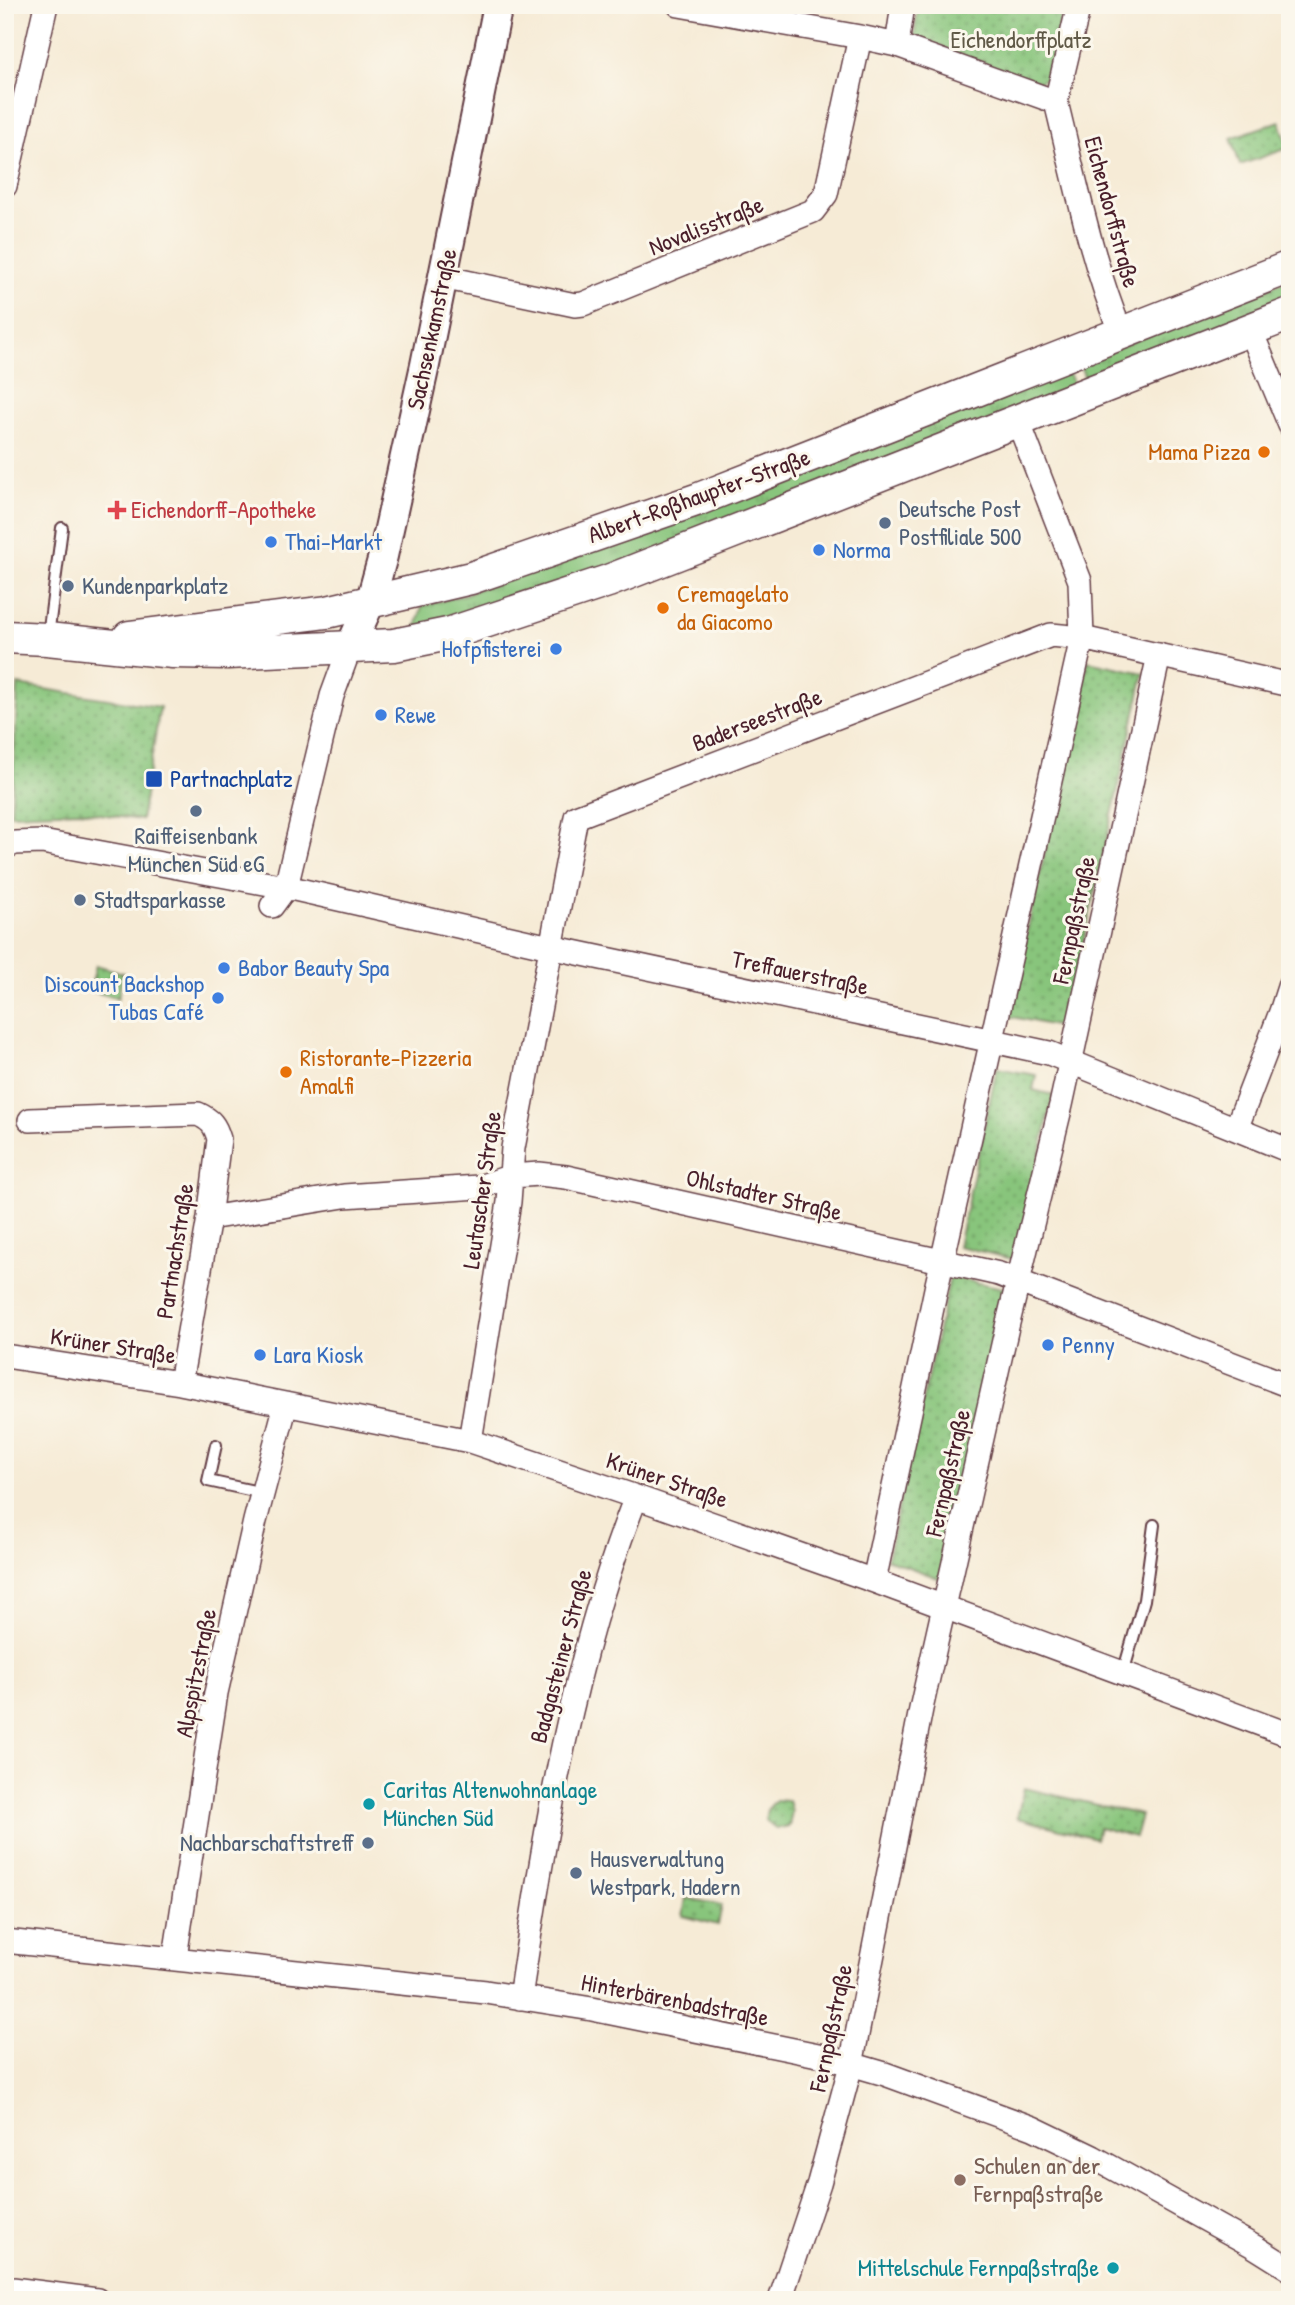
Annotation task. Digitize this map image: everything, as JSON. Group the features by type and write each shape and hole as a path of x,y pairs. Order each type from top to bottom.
{"main road":[{"name":"Albert-Roßhaupter-Straße","path":"86,643 191,627 327,612 471,578 686,503 1290,267"},
{"name":"Albert-Roßhaupter-Straße","path":"5,637 173,652 227,653 394,645 448,634 608,581 1290,314"}],"street":[{"path":"5,186 46,5"},
{"name":"Sachsenkamstraße","path":"350,648 370,603 402,475 498,5"},
{"path":"679,5 897,45 1056,102 1079,5"},
{"path":"897,45 903,5"},
{"name":"Novalisstraße","path":"443,277 575,305 583,304 813,211 826,194 860,37"},
{"name":"Eichendorffstraße","path":"1056,102 1094,251 1110,307 1121,333"},
{"path":"1250,329 1290,425"},
{"name":"Fernpaßstraße","path":"874,1581 1082,638 1080,581 1018,421"},
{"name":"Baderseestraße","path":"550,947 576,817 1051,635 1082,638"},
{"path":"1082,638 1290,685"},
{"path":"272,905 286,887 332,696 350,648"},
{"name":"Fernpaßstraße","path":"780,2300 819,2183 851,2065 944,1607 1070,1060 1158,655"},
{"path":"10,845 43,842 286,887"},
{"name":"Treffauerstraße","path":"286,887 550,947 1049,1053 1290,1151"},
{"name":"Leutascher Straße","path":"470,1441 512,1176 513,1148 550,947"},
{"path":"1236,1129 1290,984"},
{"name":"Partnachstraße","path":"30,1120 198,1114 209,1119 216,1128 219,1139 209,1218 180,1383"},
{"name":"Ohlstadter Straße","path":"209,1218 344,1196 479,1187 512,1176 539,1174 566,1177 1019,1280 1290,1386"},
{"name":"Krüner Straße","path":"5,1356 180,1383 470,1441 874,1581 1290,1735"},
{"name":"Alpspitzstraße","path":"176,1957 216,1693 286,1404"},
{"name":"Badgasteiner Straße","path":"520,1998 539,1871 568,1721 618,1541 636,1497"},
{"name":"Hinterbärenbadstraße","path":"5,1941 442,1986 592,2009 747,2040 851,2065 885,2074 1033,2128 1093,2157 1290,2269"},
{"path":"5,2288 97,2300"}],"lane":[{"path":"47,639 62,528"},
{"path":"216,1445 208,1481 263,1493"},
{"path":"1124,1673 1144,1600 1154,1525"}],"green space":[{"name":"Eichendorffplatz","path":"918,5 1062,5 1053,74 1039,82 914,39"},
{"path":"1280,121 1288,148 1240,165 1231,138"},
{"path":"1290,279 1290,304 1087,383 1079,363"},
{"path":"1067,368 1075,388 568,586 415,632 422,606 460,596"},
{"path":"1088,661 1144,673 1064,1028 1008,1016"},
{"path":"18,685 160,707 141,820 80,811 11,814"},
{"path":"96,965 123,973 118,998 90,991"},
{"path":"997,1068 1036,1075 1033,1090 1053,1095 1017,1260 958,1246"},
{"path":"950,1277 1008,1289 943,1580 887,1559"},
{"path":"1024,1788 1141,1815 1135,1837 1099,1827 1096,1838 1017,1818"},
{"path":"776,1800 789,1801 792,1811 789,1826 776,1829 765,1820 767,1810"},
{"path":"686,1898 722,1905 718,1925 683,1916"}],"place":[{"name":"Mama Pizza","path":"1264,452"},
{"name":"Eichendorff-Apotheke","path":"117,510"},
{"name":"Deutsche Post Postfiliale 500","path":"885,523"},
{"name":"Thai-Markt","path":"271,542"},
{"name":"Norma","path":"819,550"},
{"name":"Kundenparkplatz","path":"68,586"},
{"name":"Cremagelato da Giacomo","path":"663,608"},
{"name":"Hofpfisterei","path":"556,649"},
{"name":"Rewe","path":"381,715"},
{"name":"Partnachplatz","path":"154,779"},
{"name":"Raiffeisenbank München Süd eG","path":"196,811"},
{"name":"Stadtsparkasse","path":"80,900"},
{"name":"Babor Beauty Spa","path":"224,968"},
{"name":"Discount Backshop Tubas Café","path":"218,998"},
{"name":"Ristorante-Pizzeria Amalfi","path":"286,1072"},
{"name":"Penny","path":"1048,1345"},
{"name":"Lara Kiosk","path":"260,1355"},
{"name":"Caritas Altenwohnanlage München Süd","path":"369,1804"},
{"name":"Nachbarschaftstreff","path":"368,1843"},
{"name":"Hausverwaltung Westpark, Hadern","path":"576,1873"},
{"name":"Schulen an der Fernpaßstraße","path":"960,2180"},
{"name":"Mittelschule Fernpaßstraße","path":"1113,2268"}]}
